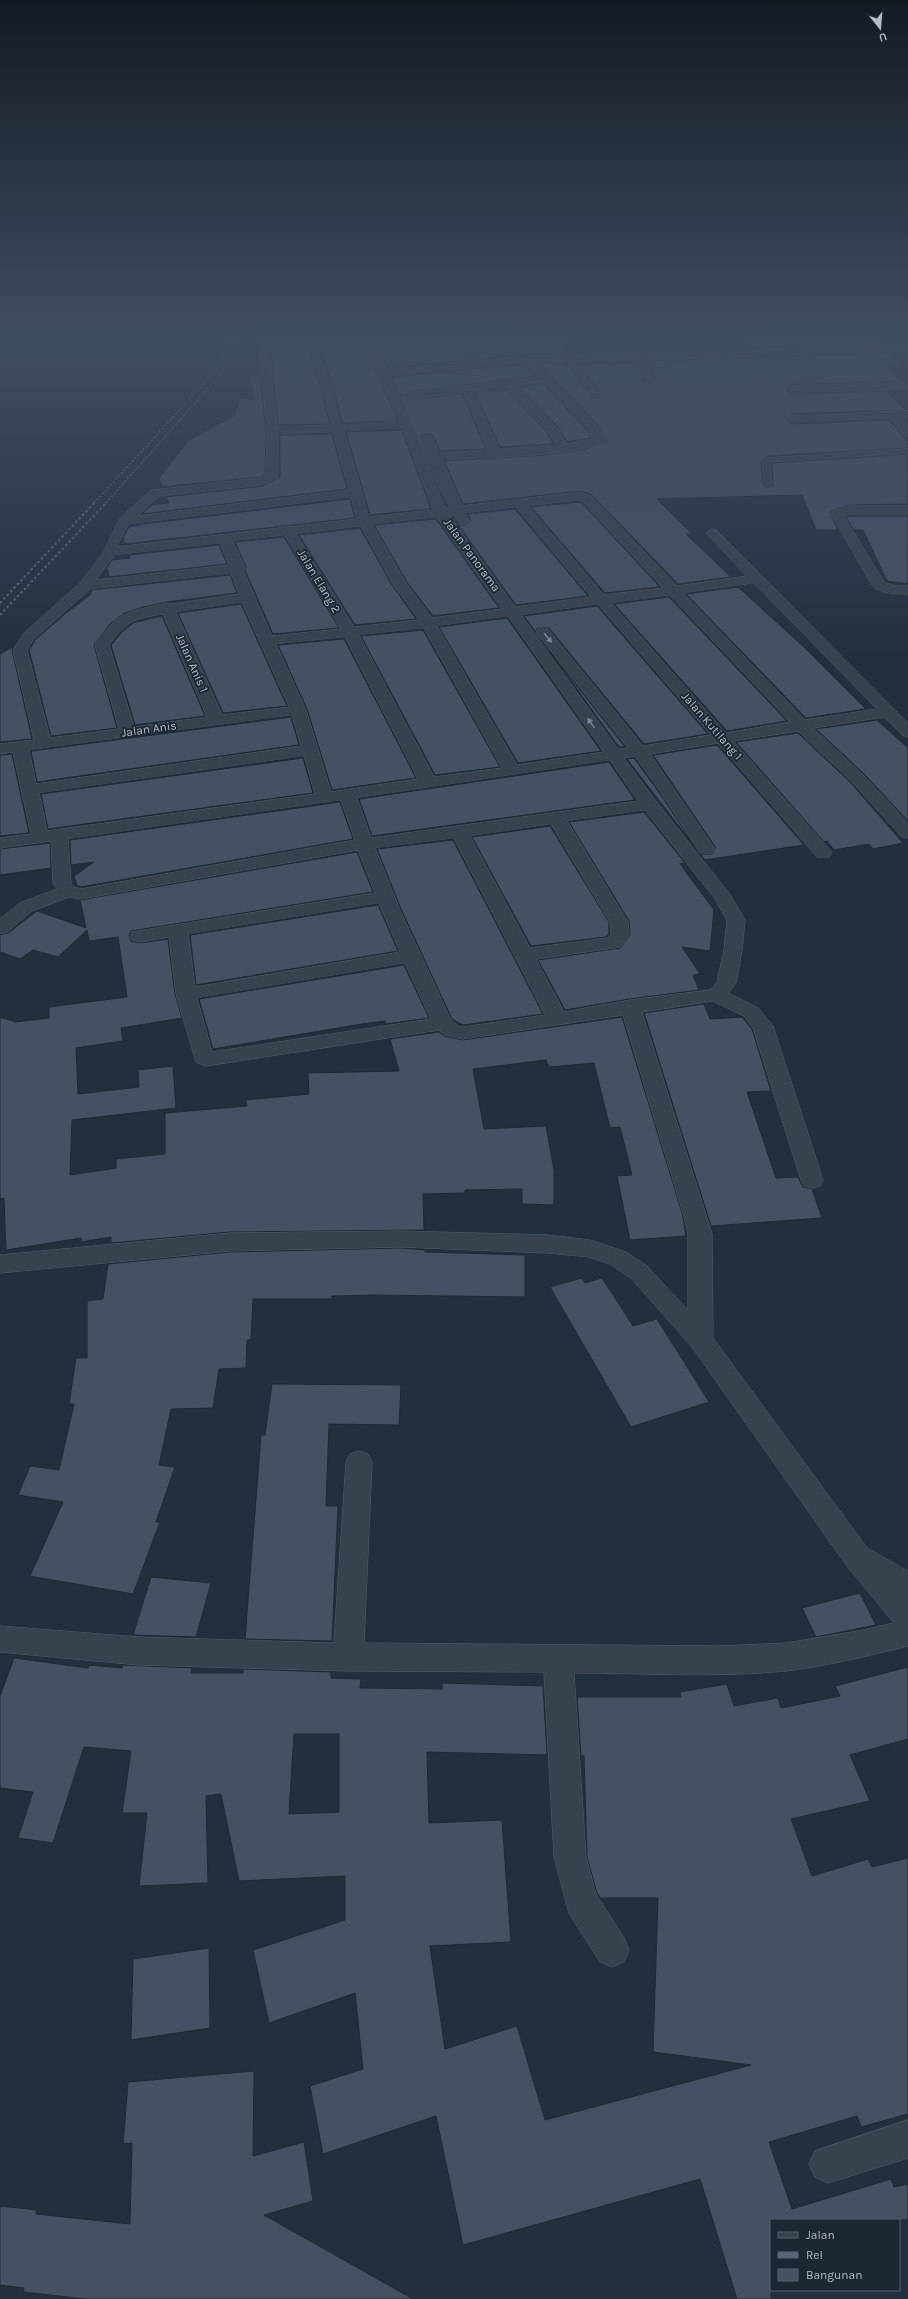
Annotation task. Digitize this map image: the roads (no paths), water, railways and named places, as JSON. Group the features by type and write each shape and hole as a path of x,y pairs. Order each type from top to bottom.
{"street":[{"path":"43,743 20,650 29,636 86,585 107,554 124,521 156,493 269,479 272,477 272,443"},
{"path":"340,443 364,521 400,584 428,623 512,771"},
{"name":"Jalan Panorama","path":"414,443 440,512 519,611 614,755 649,804 723,897 736,920 733,950 726,983 716,995"},
{"path":"429,443 457,510 470,530"},
{"path":"491,443 495,453"},
{"path":"560,443 563,448"},
{"path":"434,457 563,448 594,443"},
{"path":"124,521 355,493"},
{"path":"107,554 113,551 583,496 802,726 858,778 908,833"},
{"name":"Jalan Kutilang 1","path":"519,503 550,542 601,601 823,853"},
{"path":"908,510 849,510 837,514 880,585 894,590 908,590"},
{"name":"Jalan Elang 2","path":"288,530 350,632 428,782"},
{"path":"712,533 886,712 908,732"},
{"path":"225,538 238,568 247,597 298,710 324,797"},
{"path":"483,550 519,611 639,750 687,816 706,849"},
{"path":"86,585 238,568"},
{"path":"268,641 428,623 758,579"},
{"path":"128,732 102,645 114,628 134,614 167,607 247,597"},
{"name":"Jalan Anis 1","path":"167,607 216,720"},
{"name":"Jalan Anis","path":"0,749 298,710"},
{"path":"0,843 512,771 886,712"},
{"path":"20,747 28,790 40,837"},
{"path":"28,790 309,750"},
{"path":"348,795 363,844 383,897 443,1023 452,1031 463,1033 558,1020 630,1006 716,995 751,1012 763,1026 812,1180"},
{"path":"0,928 26,907 68,891 81,894 363,844 460,832 649,804"},
{"path":"524,955 613,943 620,935 619,922 556,817"},
{"path":"460,832 558,1020"},
{"path":"59,835 62,884 68,891"},
{"path":"139,936 383,897"},
{"path":"178,930 186,994 203,1056 206,1059 443,1023"},
{"path":"186,994 410,956"},
{"path":"630,1006 696,1216 700,1234 700,1340"},
{"path":"0,1264 230,1242 400,1239 548,1244 590,1250 618,1258 639,1272 700,1340 857,1557 908,1618"},
{"path":"348,1657 359,1462"},
{"path":"857,1557 908,1586"},
{"path":"0,1639 139,1651 348,1657 721,1660 786,1657 858,1646 908,1633"},
{"path":"558,1658 570,1857 581,1901 612,1950"},
{"path":"828,2164 908,2139"}],"lane":[{"path":"768,484 766,461 768,460 908,451"}],"railway":[{"path":"94,503 149,443"},
{"path":"106,503 159,443"},
{"path":"0,603 95,502"},
{"path":"0,615 107,502"}]}
